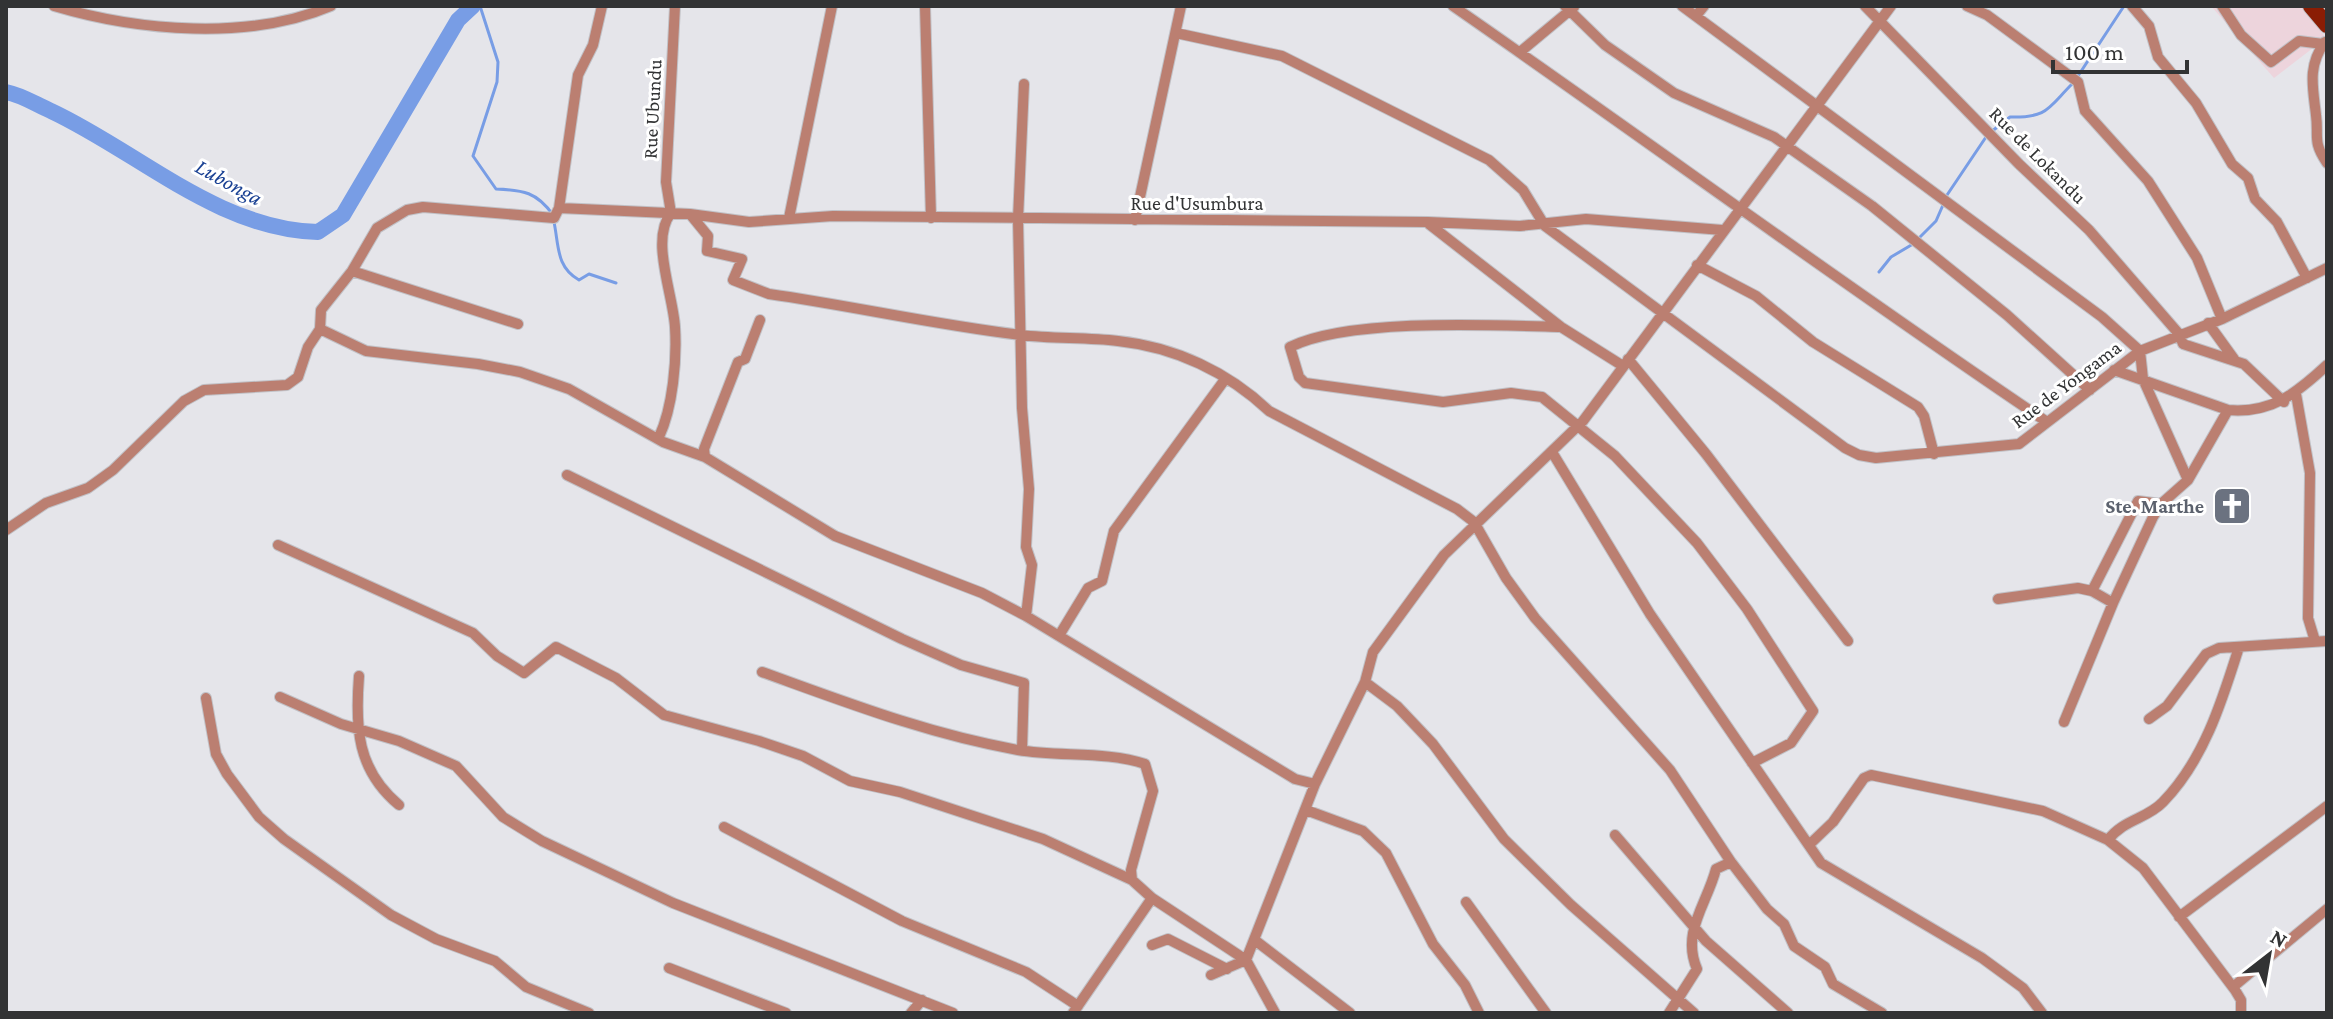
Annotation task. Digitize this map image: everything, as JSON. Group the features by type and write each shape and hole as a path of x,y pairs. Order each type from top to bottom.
{"main road":[{"path":"2311,6 2327,25"}],"street":[{"path":"54,6 155,25 221,30 331,6"},
{"path":"559,208 578,75 593,45 602,6"},
{"name":"Rue Ubundu","path":"659,437 666,422 675,326 660,233 671,213 666,182 675,6"},
{"path":"789,218 832,6"},
{"path":"925,6 931,218"},
{"path":"1135,220 1181,6"},
{"path":"1453,6 1738,210 2047,422"},
{"path":"1682,6 2102,317 2140,351 2143,379 2188,480"},
{"path":"1696,16 1704,6"},
{"name":"Rue de Lokandu","path":"1865,6 2019,164 2089,230 2189,348 2234,359"},
{"path":"1211,975 1246,960 1256,941 1315,784 1365,682 1373,652 1444,555 1474,522 1576,428 1891,6"},
{"path":"1967,6 1987,15 2078,82 2085,111 2148,181 2197,258 2222,319"},
{"path":"2132,6 2149,26 2158,57 2196,103 2232,164 2248,178 2255,199 2277,222 2307,278"},
{"path":"2222,6 2241,35 2271,62 2299,41 2325,43 2311,81 2317,117 2314,135 2318,150 2327,163"},
{"path":"1520,52 1570,7 1605,45 1674,93 1774,137 1786,149 1872,206 2007,315 2090,390"},
{"path":"1176,33 1282,56 1489,160 1523,190 1545,226"},
{"path":"1024,84 1018,219 1022,408 1029,489 1026,547 1032,565 1026,616"},
{"name":"Rue d'Usumbura","path":"352,271 382,223 407,210 440,207 554,218 559,208 690,214 749,222 789,218 931,218 1428,222 1545,226 1586,219 1722,230"},
{"path":"690,214 708,236 707,251 742,259 733,280 769,294 1022,336 1119,341 1168,351 1226,378 1249,392 1269,411 1394,474 1474,522 1506,578 1535,618 1670,770 1731,862 1767,909 1784,924 1794,946 1825,967 1833,984 1882,1013"},
{"path":"1428,222 1561,327 1626,363 1706,454 1848,641"},
{"name":"Rue de Yongama","path":"1545,226 1859,455 1934,454 2019,444 2140,351 2222,319 2327,268"},
{"path":"1697,265 1756,296 1813,342 1918,407 1924,416 1934,454"},
{"path":"6,530 46,503 88,488 113,470 184,401 204,390 287,385 298,377 308,347 320,329 321,310 352,271 518,324"},
{"path":"705,457 704,449 738,362 745,359 760,320"},
{"path":"2208,323 2234,359 2254,370 2284,402"},
{"path":"1561,327 1500,324 1387,330 1323,335 1290,347 1299,377 1305,383 1443,402 1528,393 1542,397 1643,483 1697,543 1747,609 1813,711 1791,743 1752,763"},
{"path":"320,329 366,351 478,364 544,379 659,437 663,442 705,457 835,536 982,593 1026,616 1295,779 1315,784"},
{"path":"2114,370 2228,410 2244,412 2284,402 2327,365"},
{"path":"1060,634 1088,588 1102,581 1114,531 1226,378"},
{"path":"2149,719 2167,706 2206,654 2239,647 2321,641 2307,607 2310,473 2296,394"},
{"path":"2064,722 2113,603 2161,504 2188,480 2228,410"},
{"path":"1552,452 1650,614 1811,843 1821,863 1982,958 2023,988 2042,1013"},
{"path":"567,475 902,639 961,665 1024,683 1022,750"},
{"path":"2092,591 2138,501 2161,504"},
{"path":"278,545 473,633 497,656 524,673 556,647 616,678 664,715 803,756 850,781 900,792 975,820 1029,833 1132,880 1152,898 1246,960 1275,1013"},
{"path":"1998,599 2048,590 2092,591 2113,603"},
{"path":"2108,840 2119,826 2161,804 2176,786 2219,712 2239,647"},
{"path":"762,672 917,728 1022,750 1145,764 1153,791 1131,870 1132,880"},
{"path":"359,676 356,712 366,767 377,787 399,805"},
{"path":"1365,682 1397,706 1433,744 1504,839 1571,905 1694,1013"},
{"path":"280,697 361,730 399,741 456,766 503,817 542,841 673,903 953,1013"},
{"path":"206,698 216,754 227,774 259,817 284,839 391,915 436,939 495,961 526,987 589,1013"},
{"path":"1811,843 1833,822 1864,778 1871,775 2043,811 2108,840 2143,868 2233,987 2241,1000 2241,1013"},
{"path":"2179,917 2327,806"},
{"path":"1306,810 1352,825 1386,853 1433,944 1465,985 1479,1013"},
{"path":"724,827 902,921 1026,972 1075,1010 1152,898"},
{"path":"1615,835 1692,926 1727,962 1788,1013"},
{"path":"1669,1013 1697,969 1691,955 1692,926 1709,894 1716,869 1731,862"},
{"path":"1466,902 1546,1013"},
{"path":"2233,987 2327,909"},
{"path":"1152,945 1168,939 1228,969"},
{"path":"1256,941 1350,1013"},
{"path":"669,968 786,1013"},
{"path":"911,1013 922,1000"}],"shaded area":[{"path":"2211,6 2302,6 2326,38 2274,78"}],"waterway":[{"name":"Lubonga","path":"6,92 83,128 213,203 247,218 282,228 318,232 343,215 458,20 473,6"},
{"path":"480,6 498,62 497,82 473,156 496,189 529,194 541,201 553,215"},
{"path":"2076,79 2124,6"},
{"path":"1991,132 2010,117 2032,116 2046,110 2072,84"},
{"path":"1945,198 1986,137"},
{"path":"1917,240 1936,221 1943,205"},
{"path":"554,222 562,262 572,275 579,280 589,274 616,283"},
{"path":"1879,272 1891,257 1913,244"}],"place":[{"name":"Ste. Marthe","path":"2232,506"}]}
